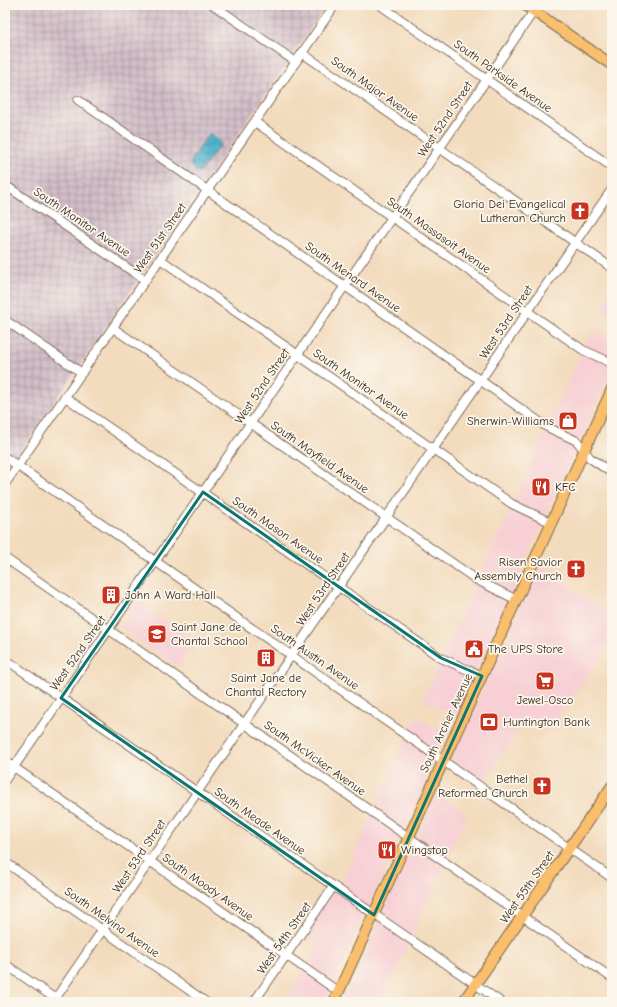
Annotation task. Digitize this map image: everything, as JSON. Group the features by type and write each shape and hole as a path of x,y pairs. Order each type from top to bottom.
{"main road":[{"path":"525,5 536,8 612,65"},
{"name":"South Archer Avenue","path":"334,1002 584,450 610,400 612,389"},
{"name":"West 55th Street","path":"463,1002 612,786"}],"street":[{"path":"213,5 296,62"},
{"name":"West 51st Street","path":"5,484 335,5"},
{"name":"South Parkside Avenue","path":"380,5 612,168"},
{"name":"West 52nd Street","path":"5,780 536,8"},
{"name":"South Major Avenue","path":"302,53 612,268"},
{"name":"South Menard Avenue","path":"78,100 547,427 577,441 590,458 612,473"},
{"name":"South Massasoit Avenue","path":"255,122 583,350 612,363"},
{"name":"South Monitor Avenue","path":"5,185 145,280"},
{"name":"West 53rd Street","path":"57,1001 103,930 612,189"},
{"name":"South Monitor Avenue","path":"160,259 512,504 552,523"},
{"path":"5,320 82,373"},
{"name":"South Mayfield Avenue","path":"112,328 477,580 517,600"},
{"name":"South Mason Avenue","path":"65,397 441,658 482,676"},
{"name":"South Austin Avenue","path":"5,457 443,759 612,878"},
{"name":"South McVicker Avenue","path":"5,558 612,978"},
{"name":"South Meade Avenue","path":"5,659 501,1002"},
{"name":"South Moody Avenue","path":"5,761 339,992"},
{"name":"South Melvina Avenue","path":"5,862 206,1002"},
{"name":"West 54th Street","path":"254,1002 333,887"},
{"path":"5,964 57,1001"}],"highlighted area":[{"path":"203,492 441,658 482,676 374,915 61,698"}],"shaded area":[{"path":"5,5 327,5 5,474"},
{"path":"612,286 612,313 602,309"},
{"path":"592,331 612,340 612,369 456,715 423,700"},
{"path":"540,566 612,617 612,640 548,732 527,718 482,782 452,759"},
{"name":"Saint Jane de Chantal School","path":"137,602 195,641 178,667 120,627"},
{"path":"416,718 448,732 325,1002 288,1002 302,972 320,945 304,933 336,887 339,889"},
{"path":"437,793 467,814 382,1002 343,1002"}],"water":[{"path":"209,134 215,137 221,144 200,172 191,166 191,161"}],"place":[{"name":"Gloria Dei Evangelical Lutheran Church","path":"580,211"},
{"name":"Sherwin-Williams","path":"568,421"},
{"name":"KFC","path":"541,487"},
{"name":"Risen Savior Assembly Church","path":"576,569"},
{"name":"John A Ward Hall","path":"111,595"},
{"name":"Saint Jane de Chantal School","path":"157,634"},
{"name":"The UPS Store","path":"474,649"},
{"name":"Saint Jane de Chantal Rectory","path":"266,658"},
{"name":"Jewel-Osco","path":"545,681"},
{"name":"Huntington Bank","path":"489,722"},
{"name":"Bethel Reformed Church","path":"542,786"},
{"name":"Wingstop","path":"387,850"}]}
